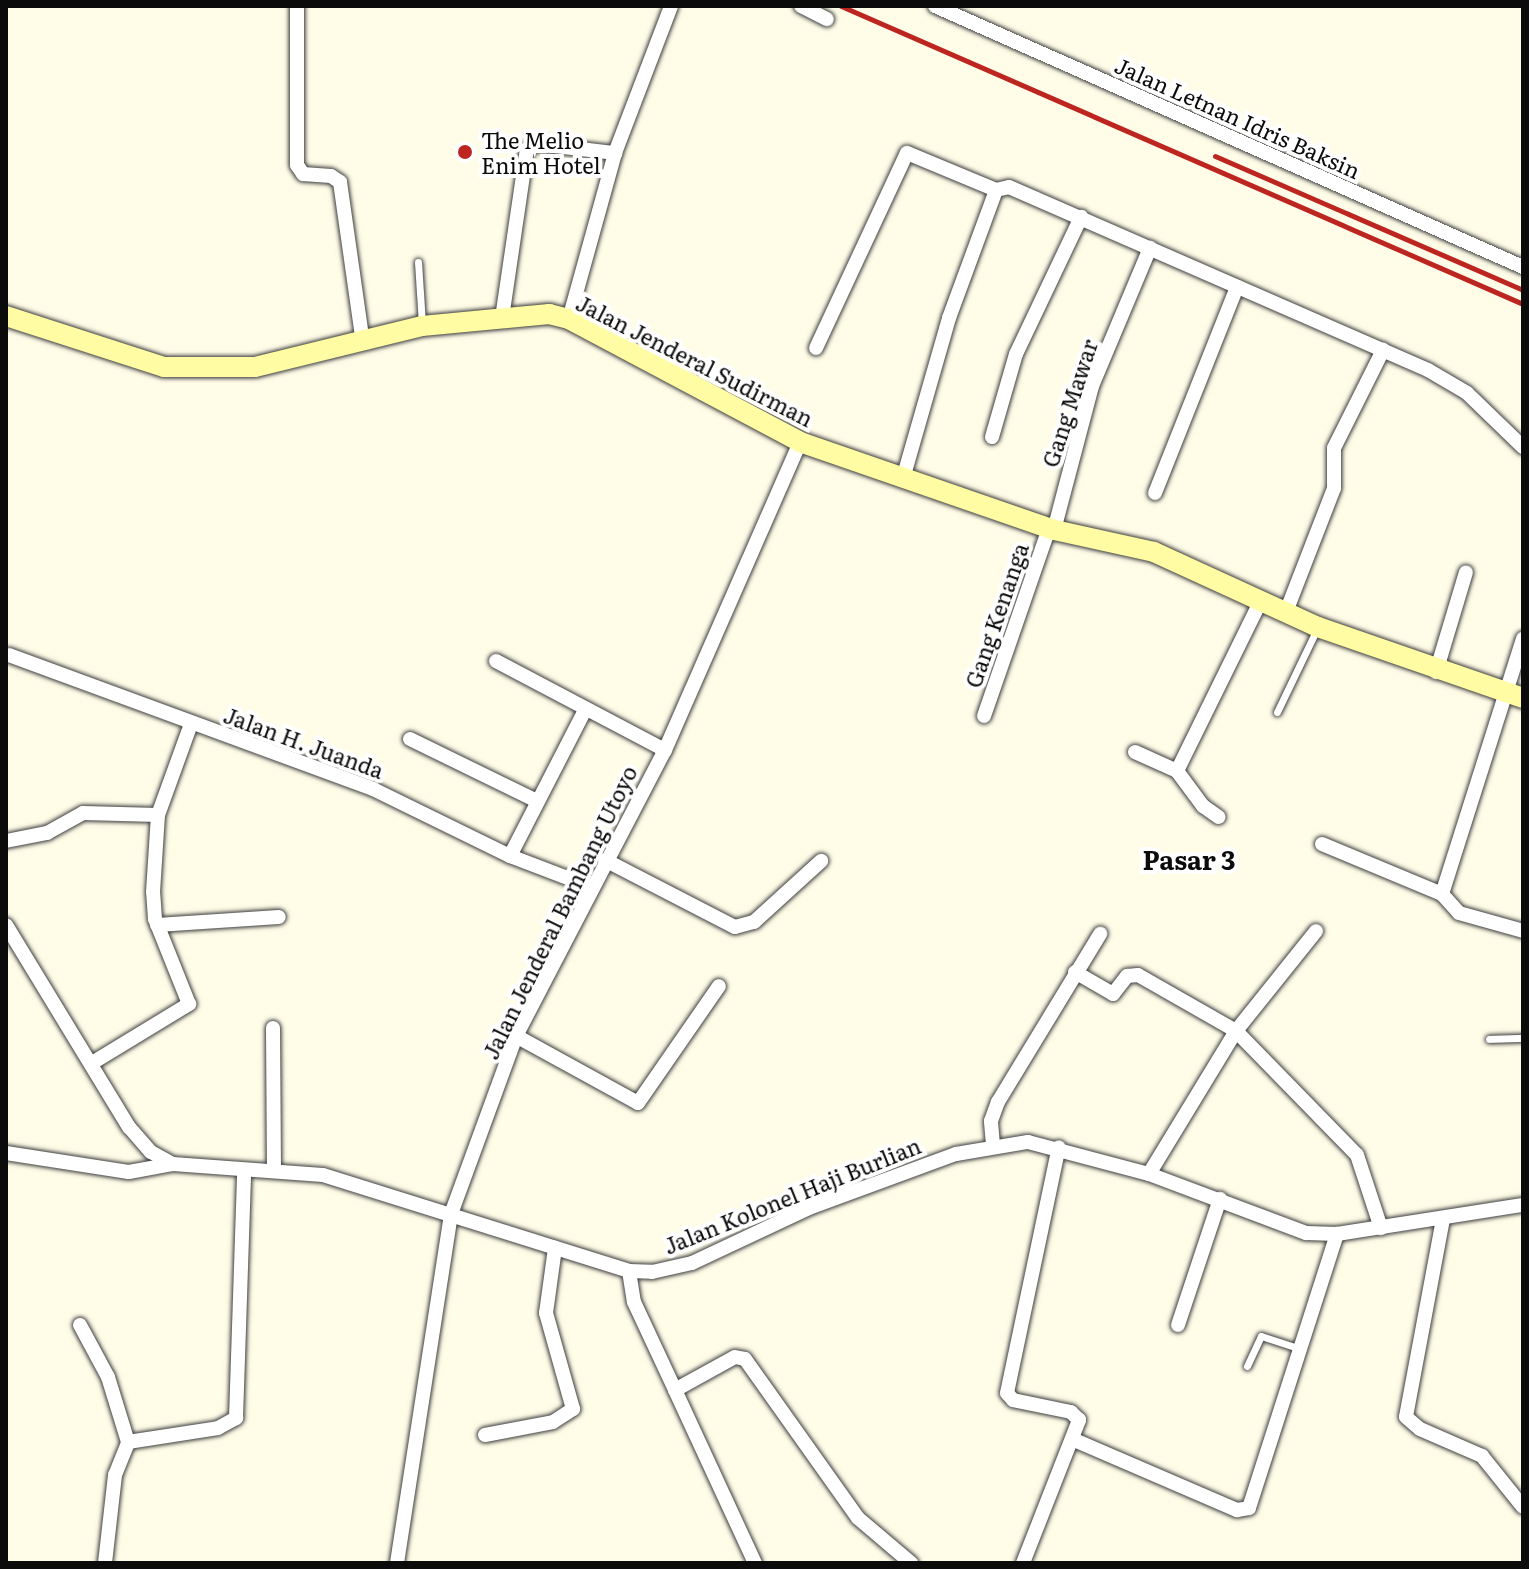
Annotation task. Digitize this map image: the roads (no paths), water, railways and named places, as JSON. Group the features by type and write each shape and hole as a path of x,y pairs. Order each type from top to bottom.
{"main road":[{"name":"Jalan Jenderal Sudirman","path":"6,316 164,367 255,367 362,337 422,326 549,314 569,319 800,442 904,475 1052,529 1154,552 1318,627 1436,672 1514,696"}],"street":[{"path":"297,6 297,165 303,174 331,176 343,192 362,337"},
{"path":"569,319 615,153 671,6"},
{"path":"801,6 827,19"},
{"name":"Jalan Letnan Idris Baksin","path":"935,6 1523,267"},
{"path":"502,318 527,149 538,144 615,153"},
{"path":"816,348 907,153 996,190 1020,190 1383,350 1467,393 1522,442"},
{"path":"904,475 949,318 996,190"},
{"path":"992,437 1016,354 1081,217"},
{"name":"Gang Mawar","path":"1052,529 1092,386 1150,248"},
{"path":"1155,493 1237,287"},
{"path":"1286,612 1334,488 1334,448 1383,350"},
{"name":"Jalan Jenderal Bambang Utoyo","path":"397,1563 451,1214 516,1036 665,750 800,442"},
{"name":"Gang Kenanga","path":"984,716 1052,529"},
{"path":"1436,672 1466,572"},
{"path":"1177,771 1261,600"},
{"path":"1442,894 1514,696 1523,639"},
{"path":"9,655 159,707 191,724"},
{"path":"496,661 584,712 665,750"},
{"path":"510,856 535,800 584,712"},
{"name":"Jalan H. Juanda","path":"92,1063 189,1004 157,925 153,892 158,815 191,724 373,789 510,856 591,887"},
{"path":"410,739 535,800"},
{"path":"1135,752 1177,771 1203,806 1219,817"},
{"path":"6,841 47,833 83,813 158,815"},
{"path":"1322,844 1442,894 1459,913 1523,931"},
{"path":"605,860 735,927 754,922 821,861"},
{"path":"157,925 279,917"},
{"path":"6,925 129,1127 151,1152 173,1164"},
{"path":"1149,1174 1236,1031 1316,931"},
{"path":"993,1145 991,1121 998,1102 1100,934"},
{"path":"1075,972 1113,994 1127,976 1138,975 1236,1031 1357,1155 1381,1228"},
{"path":"516,1036 638,1103 719,986"},
{"path":"273,1028 274,1171"},
{"name":"Jalan Kolonel Haji Burlian","path":"173,1164 323,1175 629,1271 652,1272 692,1263 809,1208 993,1145 1059,1147 1149,1174 1306,1233 1337,1234 1523,1205"},
{"path":"1023,1563 1079,1420 1074,1413 1013,1400 1007,1393 1059,1147"},
{"path":"6,1153 129,1172 173,1164"},
{"path":"128,1442 218,1428 236,1418 244,1171"},
{"path":"1178,1325 1220,1199"},
{"path":"1443,1219 1406,1417 1420,1429 1482,1456 1523,1507"},
{"path":"1072,1439 1244,1510 1253,1502 1337,1234"},
{"path":"485,1435 553,1422 573,1409 546,1313 555,1248"},
{"path":"629,1271 634,1302 755,1563"},
{"path":"80,1325 108,1377 128,1442 115,1475 105,1563"},
{"path":"675,1390 735,1357 745,1359 858,1518 911,1563"}],"lane":[{"path":"418,262 422,326"},
{"path":"1277,712 1318,627"},
{"path":"1489,1039 1523,1038"},
{"path":"1247,1366 1261,1336 1301,1349"}],"railway":[{"path":"841,6 1523,304"},
{"path":"1215,156 1523,290"}],"place":[{"name":"The Melio Enim Hotel","path":"465,152"}],"district":[{"name":"Pasar 3","path":"1189,859"}]}
